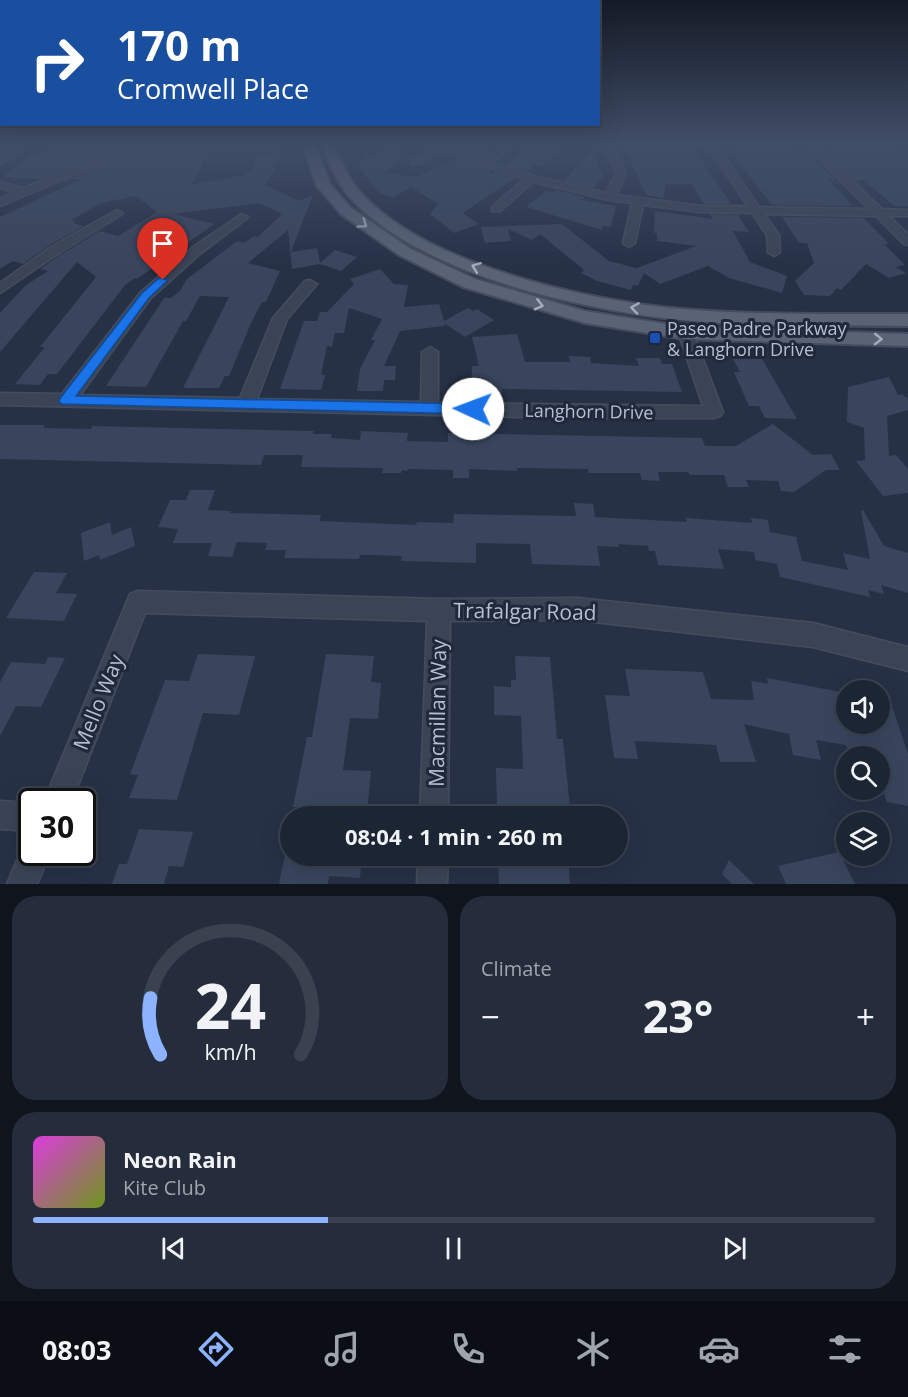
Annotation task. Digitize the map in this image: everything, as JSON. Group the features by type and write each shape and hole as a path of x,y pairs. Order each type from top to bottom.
{"main road":[{"path":"324,184 333,198 362,224 405,252 469,283 528,302 585,316 685,333 908,340"},
{"path":"349,184 359,199 385,221 435,249 481,269 574,298 679,314 745,318 908,320"}],"street":[{"path":"0,203 42,184"},
{"path":"496,209 524,184"},
{"path":"557,184 609,197 701,209 908,213"},
{"path":"609,197 616,184"},
{"path":"738,184 773,236 774,252"},
{"path":"850,184 908,241"},
{"path":"0,185 24,192"},
{"path":"629,243 638,201"},
{"path":"0,289 55,250 117,213"},
{"path":"66,401 146,296 197,250 243,217"},
{"path":"247,403 280,318 310,284"},
{"name":"Langhorn Drive","path":"0,399 563,412 714,412 679,314"},
{"path":"429,408 430,352"},
{"name":"Trafalgar Road","path":"138,602 439,610 589,610 813,635 908,659"},
{"name":"Mello Way","path":"63,788 138,602"},
{"name":"Macmillan Way","path":"434,806 439,610"},
{"path":"0,815 18,816"},
{"path":"22,884 30,866"},
{"path":"432,884 433,866"}],"building":[{"path":"70,184 266,184 299,201 313,195 291,252 317,248 320,263 335,250 357,257 341,271 320,264 292,269 288,230 248,263 280,271 266,302 262,302 251,323 229,376 225,376 219,388 183,388 229,297 200,296 186,321 183,321 146,387 106,386 164,298 171,298 180,291 187,279 237,241 244,243 254,236 258,237 282,214 259,203 173,214 214,224 137,279 125,285 57,374 48,374 40,385 15,384 45,347 40,347 96,277 77,262 0,352 0,313 26,285 48,271 40,269 60,255 100,231 118,236 157,212 136,196 101,203 71,220 76,221 73,223 84,226 50,245 23,264 13,261 0,269 0,217"},
{"path":"372,184 506,184 463,213 479,224 454,233 430,214 438,204 411,187 393,198 379,193"},
{"path":"577,184 596,184 593,188"},
{"path":"641,184 666,184 663,198 646,195"},
{"path":"692,184 718,184 731,204 704,204"},
{"path":"756,184 833,184 853,206 772,205"},
{"path":"869,184 908,184 908,206 894,206"},
{"path":"555,190 585,197 582,200 616,206 611,227 603,226 602,230 526,207 546,191 552,193"},
{"path":"655,211 713,219 710,214 738,215 749,232 733,231 750,262 787,276 782,293 729,278 708,266 660,284 644,273 638,286 633,285 631,290 597,281 581,273 584,270 540,234 532,240 508,229 511,241 485,243 481,227 562,224 609,261 637,268 696,246 657,241 657,233 654,233"},
{"path":"782,217 864,218 889,244 884,244 905,265 896,267 906,273 889,278 866,264 841,290 837,288 830,296 804,295 795,281 814,263 807,243 799,243"},
{"path":"380,269 394,284 408,285 404,307 439,304 444,321 468,308 473,311 477,309 494,320 465,337 444,323 445,326 400,331 384,366 396,366 395,380 384,380 383,391 357,391 360,369 375,340 371,340 382,319 349,308 344,333 335,333 332,347 327,346 321,375 325,375 321,390 280,389 304,321 317,321 320,312 327,312 354,284 350,279"},
{"path":"517,334 525,362 570,362 569,356 590,357 591,363 639,366 636,358 660,358 662,364 672,364 682,392 502,389 502,394 471,393 472,366 479,366 472,337"},
{"path":"733,359 762,359 797,419 765,418 759,406 749,406 734,372 740,372"},
{"path":"889,377 898,395 902,394 908,399 908,410 887,416 889,456 896,455 908,469 908,493 883,496 856,461 865,460 864,428 847,422 848,387"},
{"path":"773,424 813,455 831,454 840,470 826,470 794,492 781,491 778,481 746,480 749,487 728,487 724,475 690,475 688,472 658,472 660,481 642,480 640,473 589,473 588,469 517,468 517,471 469,469 469,478 453,478 453,470 408,469 407,471 402,470 401,473 382,473 383,468 301,467 303,455 264,455 261,465 0,459 0,425 45,425 43,428 91,429 92,426 314,431 312,434 332,434 331,438 360,440 361,431 408,433 407,441 448,442 448,433 702,438 705,446 736,446"},
{"path":"190,490 215,490 208,510 231,511 230,513 321,515 320,521 416,525 417,522 453,523 454,514 576,516 574,503 593,504 595,517 687,522 686,518 752,523 751,518 768,520 770,532 796,537 802,561 848,570 843,553 870,559 861,511 863,510 884,546 908,553 908,593 881,585 884,594 868,590 870,597 780,577 777,564 755,560 754,552 718,549 724,569 658,565 655,551 649,551 648,546 618,544 619,547 597,546 600,566 532,564 530,544 476,543 476,563 401,561 402,556 374,555 360,555 359,559 284,558 286,550 265,550 267,543 237,542 232,557 208,556 212,543 173,543 178,529 158,527 170,500 186,500"},
{"path":"110,522 112,535 131,527 135,546 100,560 99,555 84,561 81,533"},
{"path":"34,572 67,573 56,593 77,594 64,621 6,618"},
{"path":"198,654 255,656 239,715 203,713 177,800 129,798 138,775 130,774 165,680 189,681"},
{"path":"326,654 374,656 371,682 381,683 378,719 350,718 343,770 371,771 367,806 293,806 307,737 312,737"},
{"path":"515,656 550,657 557,739 563,739 570,806 497,805 496,768 523,769 521,716 494,715 494,686 511,687 511,680 516,680"},
{"path":"48,657 65,658 41,707 16,706 0,736 0,682 11,662 45,664"},
{"path":"625,669 703,672 711,699 754,700 751,681 768,684 767,678 836,691 836,734 890,734 890,708 893,709 908,754 908,806 886,800 890,800 890,746 846,746 816,740 821,760 793,755 789,734 744,724 756,762 720,762 716,745 635,741 638,759 614,758 605,695 630,696"},
{"path":"139,829 193,832 183,867 169,866 164,884 112,884 119,864 127,864"},
{"path":"836,853 836,866 846,866 855,884 786,884 778,866"},
{"path":"729,860 754,884 732,884 722,874"},
{"path":"283,866 361,866 360,878 329,876 328,884 279,884"},
{"path":"498,866 569,866 570,884 499,884"}],"place":[{"name":"Paseo Padre Parkway & Langhorn Drive","path":"655,338"}],"route":[{"path":"163,280 146,296 66,401 473,409"}]}
